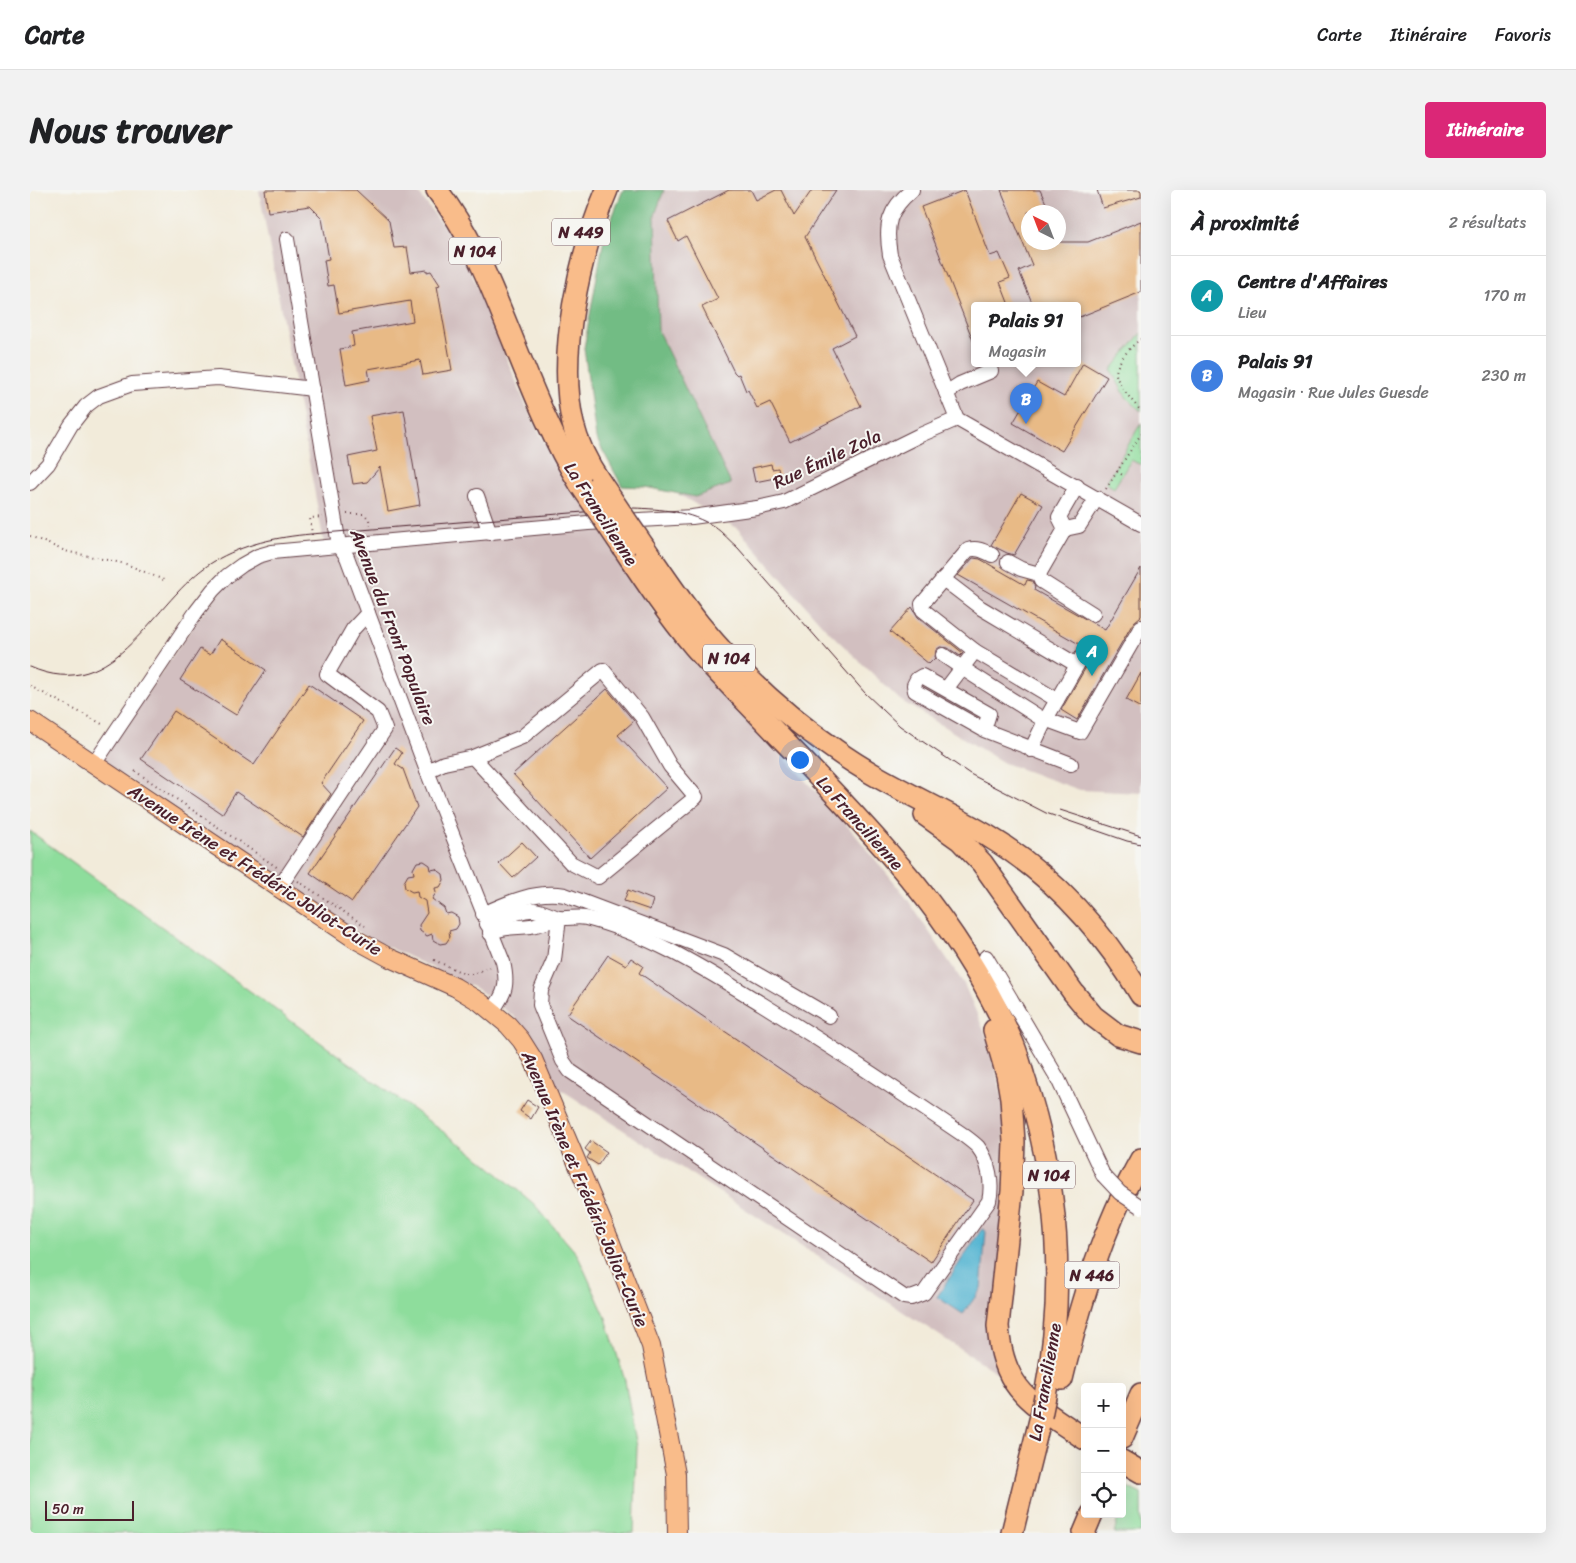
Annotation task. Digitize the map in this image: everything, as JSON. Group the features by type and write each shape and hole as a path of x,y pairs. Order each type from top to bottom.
{"highway":[{"name":"La Francilienne","path":"437,190 463,226 484,268 553,435 590,483 634,548 698,623 751,681 775,704 835,750 883,780 976,829 1021,857 1052,884 1090,922 1110,946 1141,995"},
{"name":"N 449","path":"579,274 575,255 594,190"},
{"name":"La Francilienne","path":"590,483 584,455 573,424 568,392 570,336 579,274 598,210 607,190"},
{"name":"La Francilienne","path":"634,548 656,597 694,646 888,853 980,962 1012,1040 1035,1108 1047,1164 1055,1221 1058,1287 1054,1349 1046,1404 1012,1533"},
{"path":"883,780 895,796 938,823 960,840 982,864 1073,992 1093,1016 1118,1035 1141,1042"},
{"path":"980,962 975,988 988,1014 1007,1075 1014,1123 1012,1191 998,1326 1000,1346 1004,1364 1012,1381 1020,1391 1034,1404 1081,1436"},
{"name":"N 446","path":"1046,1404 1058,1396 1075,1326 1100,1250 1130,1178 1141,1159"},
{"path":"1126,1429 1141,1394"},
{"path":"1126,1463 1141,1472"}],"main road":[{"name":"Avenue Irène et Frédéric Joliot-Curie","path":"30,721 94,764 283,881 376,952 455,987 492,1011 521,1040 537,1067 611,1243 651,1346 676,1474 677,1533"}],"street":[{"path":"912,190 901,200 890,216 887,236 890,255 957,419 1141,524"},
{"name":"Avenue du Front Populaire","path":"287,239 339,545 347,557 503,962 506,988 492,1011"},
{"path":"946,393 960,384 991,371"},
{"path":"30,483 48,464 71,425 86,406 99,396 132,384 218,378 313,389"},
{"name":"Rue Émile Zola","path":"94,764 196,612 213,590 227,576 258,556 272,552 339,545 588,523 698,516 784,502 918,436 957,419"},
{"path":"1065,529 1059,517 1077,486"},
{"path":"477,496 490,533"},
{"path":"1093,614 1041,581 1039,574 1065,529 1079,526 1098,499"},
{"path":"992,555 980,549 973,548 968,550 922,604 924,610 975,651 1057,700"},
{"path":"1008,562 1020,569 1039,574"},
{"path":"943,579 981,608 1077,665"},
{"path":"283,881 385,728 378,712 327,674 353,629 368,613"},
{"path":"943,655 1026,710 1080,732 1141,626"},
{"path":"1032,750 1046,719 1088,646"},
{"path":"946,689 975,651"},
{"path":"428,771 444,763 473,757 522,737 603,670 642,717 670,766 696,797 598,877 571,863 473,757"},
{"path":"984,730 989,714 922,676 917,679 914,685 915,691 984,730 1071,764"},
{"path":"487,924 537,894 553,892 565,895 724,955 829,1016"},
{"path":"487,924 532,910 542,911 559,918"},
{"path":"487,924 502,928 530,926 559,918 583,918 609,925 660,946 698,964 840,1052 977,1146 983,1155 990,1179 991,1191 988,1201 924,1293 911,1298 904,1298 570,1071 563,1061 540,1005 542,990 554,960 559,918"},
{"path":"980,962 1058,1079 1103,1175 1120,1193 1141,1208"}],"path":[{"path":"1141,339 1132,344 1121,361 1116,374 1119,382 1141,411"},
{"path":"1098,499 1141,434"},
{"path":"1117,471 1126,477"},
{"path":"340,515 364,514 369,519 371,535"},
{"path":"312,538 310,518 327,516"},
{"path":"30,536 64,552 126,564 166,581"},
{"path":"30,686 104,725"},
{"path":"135,771 283,881 366,927"},
{"path":"429,958 465,974 473,974 497,965"}],"shaded area":[{"path":"259,190 415,190 420,195 452,238 471,272 527,408 545,444 657,616 693,659 853,832 908,900 964,984 989,1042 1004,1104 1002,1376 557,1087 538,1049 514,1017 479,990 361,934 101,761 198,619 224,587 242,573 261,562 300,555 326,554"},
{"path":"634,190 1141,190 1141,793 1080,790 1004,763 900,700 825,628 737,528 605,452"}],"green space":[{"path":"623,190 664,190 655,215 658,331 731,484 695,497 645,487 622,486 596,438 584,348 604,238"},
{"path":"1141,333 1141,411 1126,397 1111,370"},
{"path":"1141,423 1141,465 1131,460 1114,488 1106,483"},
{"path":"30,831 482,1160 534,1204 577,1254 606,1318 625,1381 637,1447 634,1533 30,1533"},
{"path":"1127,1487 1141,1494 1141,1533 1114,1533 1118,1518 1126,1518"}],"water":[{"path":"984,1229 986,1232 981,1289 963,1314 937,1297 981,1230"}],"building":[{"path":"265,190 356,190 389,221 394,248 407,247 411,272 431,271 440,285 437,286 452,370 423,375 420,360 368,369 370,380 346,385 340,349 354,346 352,332 413,321 410,301 339,313 334,285 328,286 324,260 329,259 322,218 310,206 268,212"},
{"path":"729,190 751,190 756,200 776,190 781,190 794,216 812,190 836,190 805,237 855,336 832,348 861,406 790,442 770,402 757,408 748,390 746,391 739,374 737,375 734,372 702,307 718,299 686,236 678,241 668,221"},
{"path":"965,190 990,256 999,253 1010,278 1000,282 1008,302 971,302 971,335 921,207"},
{"path":"1001,190 1040,190 1047,205 1021,205 1021,238"},
{"path":"1097,190 1141,190 1141,197 1103,208"},
{"path":"1141,221 1141,292 1081,316 1081,302 1032,302 1019,271 1032,265 1026,250 1066,250 1066,242 1088,242"},
{"path":"1083,363 1107,377 1062,451 1013,423 1037,382 1064,397"},
{"path":"404,410 420,505 388,511 380,467 367,482 353,484 348,457 377,451 370,416"},
{"path":"771,464 772,469 778,468 780,477 755,482 752,468"},
{"path":"1021,493 1043,505 1014,555 991,545"},
{"path":"973,558 980,559 1025,585 1027,580 1032,581 1035,587 1034,590 1105,630 1141,568 1141,616 1133,623 1077,720 1061,710 1096,650 1095,641 1088,637 1079,644 958,575"},
{"path":"912,607 918,617 963,653 960,656 948,648 940,647 936,650 935,658 929,664 890,632"},
{"path":"220,639 266,670 236,715 180,680 200,649 210,655"},
{"path":"1141,673 1141,708 1126,700"},
{"path":"309,684 363,721 321,783 331,794 303,837 236,792 222,814 141,759 174,711 254,765"},
{"path":"607,689 634,721 618,735 667,788 590,858 513,774"},
{"path":"395,748 402,753 395,764 403,769 417,807 352,902 310,873"},
{"path":"522,842 536,857 513,878 499,863"},
{"path":"424,861 430,865 431,870 436,869 443,874 444,880 440,887 435,888 436,893 432,899 444,908 446,914 451,913 458,917 459,924 456,929 449,931 450,937 446,943 440,944 433,940 432,934 427,936 420,931 419,925 427,913 425,901 418,897 417,891 412,892 405,888 404,882 408,875 414,874 413,869 417,862"},
{"path":"628,890 653,900 650,910 624,901"},
{"path":"608,955 626,965 631,958 643,966 639,973 973,1200 931,1262 567,1015"},
{"path":"527,1100 538,1107 531,1119 520,1111"},
{"path":"591,1141 607,1152 598,1165 587,1158 590,1153 585,1149"}],"tram line":[{"path":"30,667 61,675 87,672 110,661 132,643 191,579 224,556 260,542 311,534 633,508 665,510 695,517 721,532 738,548 865,693 900,726 970,774 1046,813 1141,844"},
{"path":"1060,810 1141,836"}],"place":[{"name":"Palais 91","path":"1026,424"},
{"name":"Centre d'Affaires","path":"1092,676"}]}
